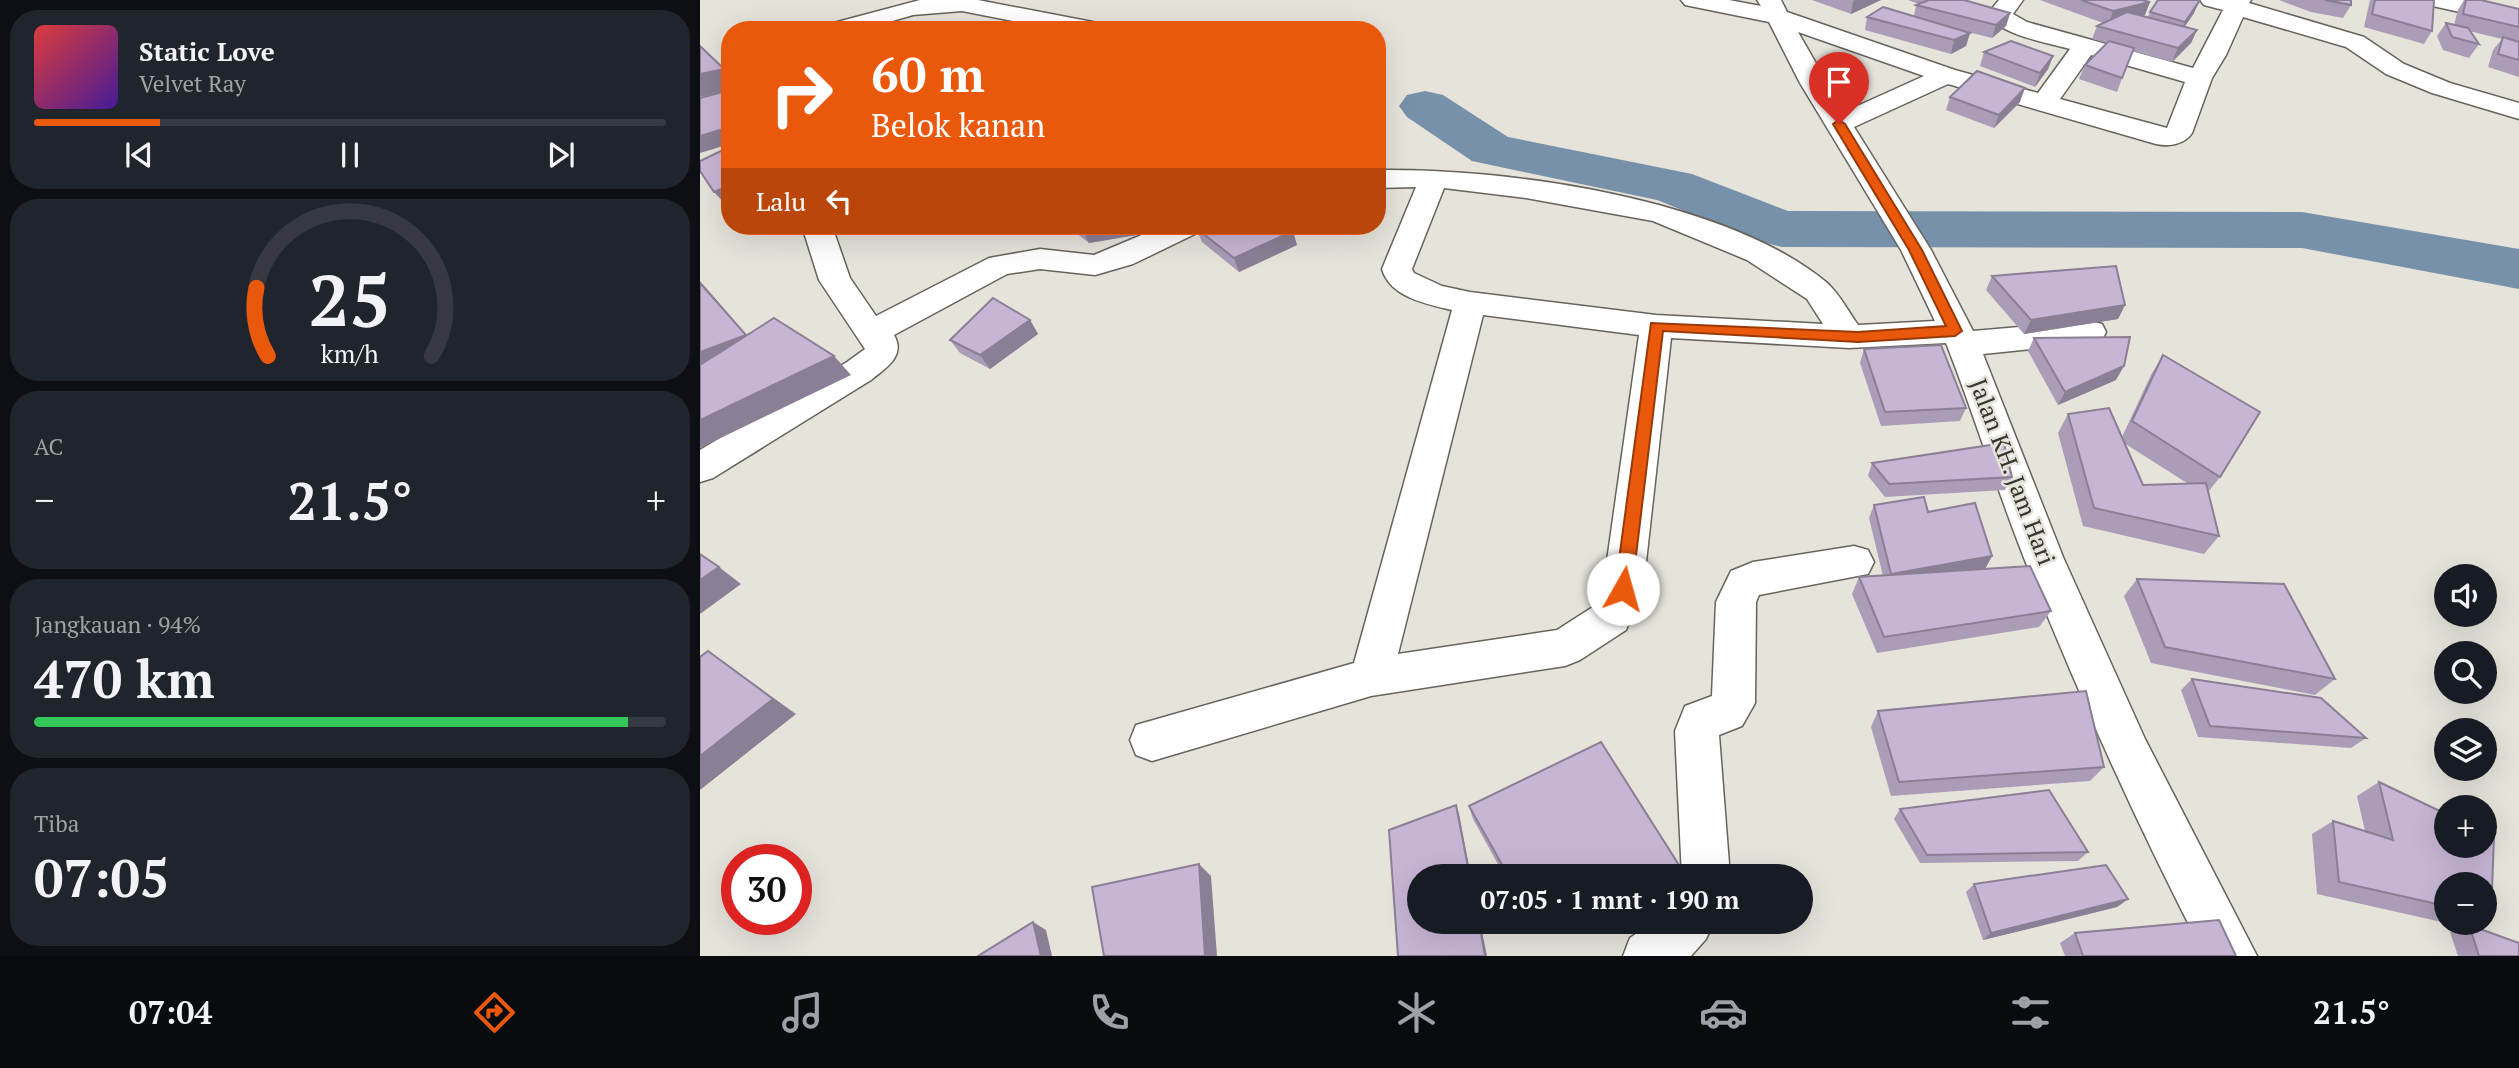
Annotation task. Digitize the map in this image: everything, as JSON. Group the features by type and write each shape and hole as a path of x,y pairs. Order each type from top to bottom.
{"street":[{"path":"1693,0 1772,8 1946,75 2166,138 2179,133 2199,78 2239,3"},
{"path":"2011,0 2001,12 2008,22 2199,78"},
{"path":"2212,0 2239,3 2355,42 2395,69 2441,88 2519,111"},
{"path":"2436,0 2478,4 2519,18"},
{"path":"864,21 908,8 942,3 962,4 1037,21"},
{"name":"Jalan KH. Jam Hari","path":"1772,8 1916,250 1959,338 2043,557 2129,754 2172,844 2232,956"},
{"path":"2045,102 2085,46"},
{"path":"1842,129 1946,75"},
{"path":"1386,179 1434,178 1526,189 1660,213 1758,253 1801,279 1818,292 1849,337"},
{"path":"1434,178 1397,269 1400,279 1423,290 1470,303 1656,326 1849,337 1959,338 2090,332"},
{"path":"700,468 859,371 881,354 882,343 835,280 820,235"},
{"path":"872,333 1000,265 1040,259 1095,265 1122,257 1168,235"},
{"path":"1371,677 1470,303"},
{"path":"1152,740 1371,677 1565,647 1612,617 1623,589 1656,326"},
{"path":"1705,864 1697,731 1700,720 1727,712 1733,703 1737,602 1741,590 1745,583 1753,579 1854,562"},
{"path":"1648,956 1680,934"}],"building":[{"path":"1929,0 1964,0 2010,13 1996,25 1916,5"},
{"path":"2081,0 2142,0 2150,2 2113,11"},
{"path":"2158,0 2200,0 2185,22 2150,12"},
{"path":"2325,0 2351,0 2351,5"},
{"path":"2375,0 2434,0 2432,31 2372,14"},
{"path":"2466,0 2481,0 2519,9 2519,27 2463,14"},
{"path":"1883,7 1970,33 1954,40 1867,17"},
{"path":"2127,12 2197,30 2178,48 2097,26"},
{"path":"2446,23 2468,28 2479,44 2452,37"},
{"path":"2503,37 2519,42 2519,60 2498,54"},
{"path":"2011,41 2053,56 2040,73 1984,52"},
{"path":"2109,41 2134,48 2122,78 2085,65"},
{"path":"700,46 721,66 721,70 700,74"},
{"path":"1977,71 2025,88 1999,115 1950,97"},
{"path":"721,92 721,130 700,136 700,98"},
{"path":"721,151 721,189 714,192 700,171 700,161"},
{"path":"1205,235 1284,235 1234,258"},
{"path":"2116,266 2125,305 2031,320 1992,276"},
{"path":"700,283 746,335 700,352"},
{"path":"993,298 1030,320 980,355 950,340"},
{"path":"774,318 834,356 700,420 700,365"},
{"path":"2130,337 2124,366 2065,392 2034,338"},
{"path":"1941,345 1966,408 1885,412 1864,349"},
{"path":"2163,355 2260,412 2220,477 2132,421"},
{"path":"2109,408 2143,485 2206,483 2219,536 2094,508 2068,414"},
{"path":"2004,443 2012,477 1889,484 1872,463"},
{"path":"1924,497 1928,512 1975,503 1992,556 1891,574 1874,505"},
{"path":"700,554 719,567 700,580"},
{"path":"2030,566 2051,611 1884,637 1859,577"},
{"path":"2137,579 2284,584 2335,679 2165,647"},
{"path":"708,651 773,699 700,756 700,657"},
{"path":"2192,679 2321,698 2366,738 2210,726"},
{"path":"2086,691 2104,767 1899,782 1878,711"},
{"path":"1601,742 1678,864 1502,864 1469,806"},
{"path":"2379,782 2434,808 2434,858 2493,858 2493,872 2434,872 2434,903 2339,882 2333,821 2393,840"},
{"path":"2049,790 2088,852 1927,855 1900,809"},
{"path":"1456,805 1467,864 1407,864 1407,934 1481,934 1485,956 1398,956 1389,830"},
{"path":"1199,864 1205,956 1104,956 1092,887"},
{"path":"2106,865 2128,899 1991,933 1974,884"},
{"path":"2219,920 2236,956 2083,956 2075,933"},
{"path":"1033,922 1041,956 978,956"},
{"path":"2472,935 2497,935 2519,943 2519,956 2479,956"}],"waterway":[{"path":"1425,106 1491,150 1672,186 1782,229 2302,230 2519,269"}],"route":[{"path":"1623,589 1656,326 1858,337 1955,331 1916,250 1839,124"}]}
